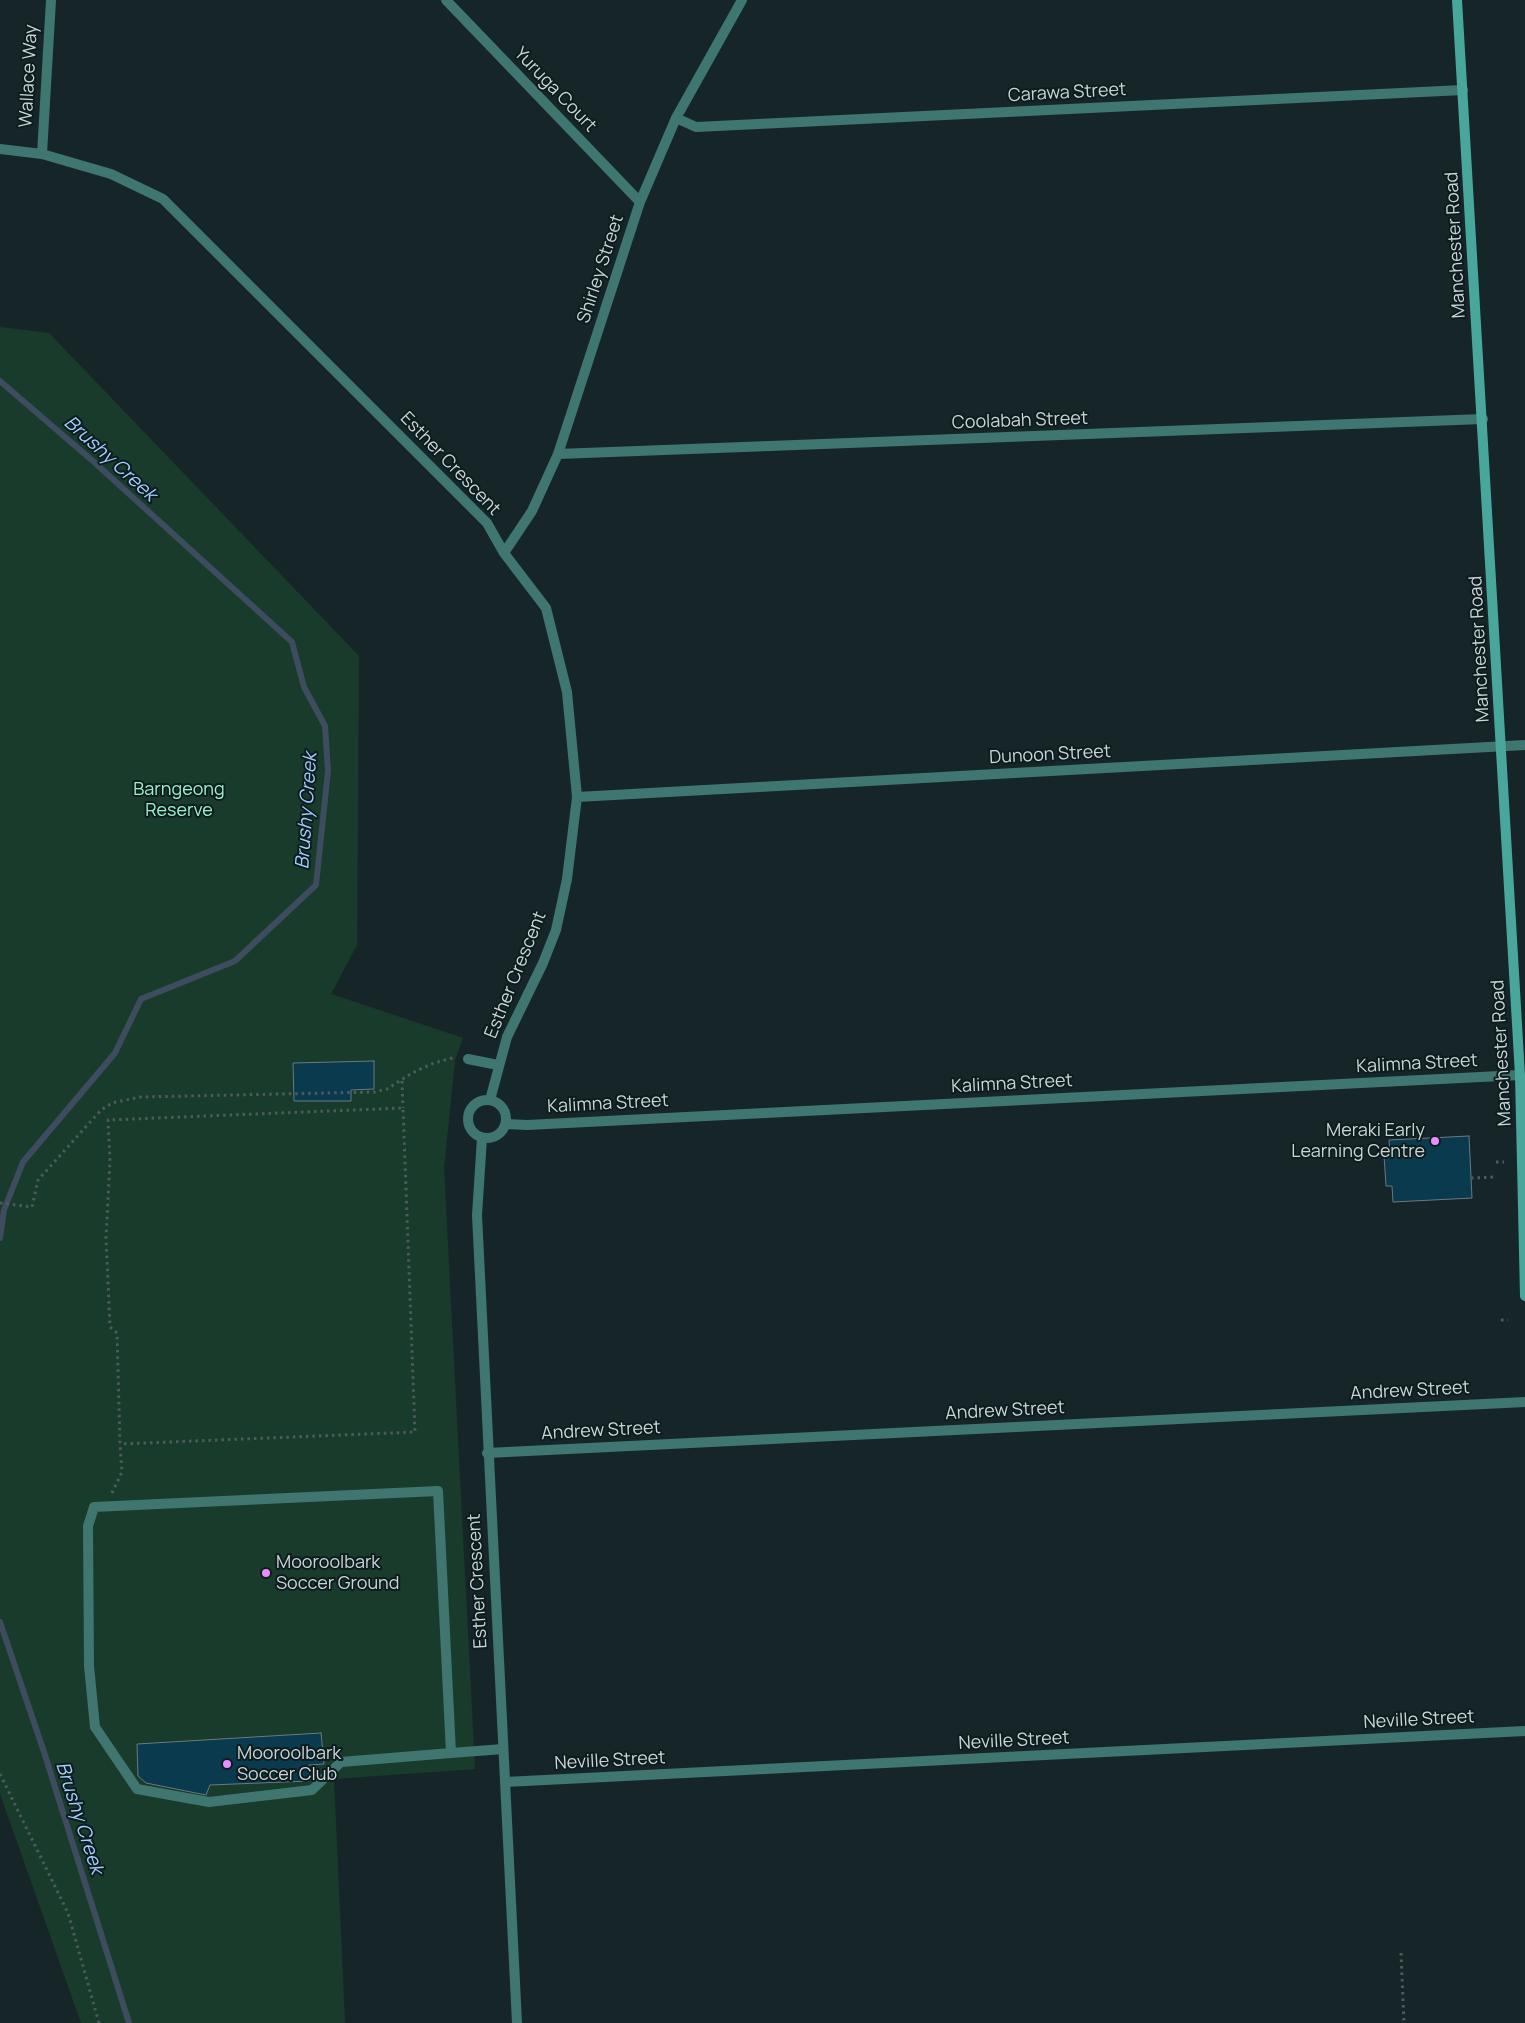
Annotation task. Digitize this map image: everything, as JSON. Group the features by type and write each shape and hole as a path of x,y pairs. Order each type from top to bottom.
{"main road":[{"name":"Manchester Road","path":"1457,0 1524,1120 1525,1296"}],"street":[{"name":"Wallace Way","path":"42,154 51,0"},
{"name":"Yuruga Court","path":"446,0 640,202"},
{"name":"Shirley Street","path":"504,553 532,511 558,454 640,202 676,118 742,0"},
{"name":"Carawa Street","path":"676,118 696,127 1463,90"},
{"name":"Esther Crescent","path":"0,149 42,154 112,174 163,199 487,523 504,553 546,608 567,692 577,796 567,879 556,930 543,963 507,1037 490,1100"},
{"name":"Coolabah Street","path":"558,454 1483,419"},
{"name":"Dunoon Street","path":"577,796 1525,745"},
{"path":"468,1059 498,1065"},
{"name":"Kalimna Street","path":"506,1124 527,1125 1520,1075"},
{"path":"490,1100 500,1105 504,1110 506,1124 505,1128 496,1137 482,1138 477,1136 469,1126 469,1114 476,1104 490,1100"},
{"name":"Esther Crescent","path":"482,1138 477,1215 487,1453 517,2023"},
{"name":"Andrew Street","path":"487,1453 1525,1402"},
{"path":"451,1753 438,1491 94,1507 88,1526 89,1666 95,1727 137,1789 209,1802 312,1790 341,1762 503,1749"},
{"name":"Neville Street","path":"505,1782 1525,1731"}],"path":[{"path":"0,1203 32,1208 38,1180 101,1110 112,1103 140,1097 375,1092 388,1089 412,1073 449,1058 459,1056 468,1059"},
{"path":"120,1444 415,1432 402,1080"},
{"path":"105,1507 122,1472 117,1332 110,1327 106,1248 110,1160 108,1120 403,1108"},
{"path":"1496,1162 1504,1162"},
{"path":"1471,1178 1496,1177"},
{"path":"1501,1320 1508,1320"},
{"path":"0,1774 68,1913 99,2023"},
{"path":"1400,1953 1404,2023"}],"green space":[{"name":"Barngeong Reserve","path":"0,327 49,333 359,656 357,945 331,994 463,1038 455,1060 444,1168 475,1769 334,1779 345,2023 81,2023 0,1794"}],"building":[{"path":"374,1061 374,1089 351,1090 351,1101 294,1101 293,1063"},
{"path":"1469,1136 1472,1198 1393,1202 1392,1186 1386,1186 1384,1155 1390,1154 1389,1140"},
{"name":"Mooroolbark Soccer Club","path":"321,1733 324,1764 309,1765 309,1781 210,1785 206,1795 146,1783 138,1776 137,1744"}],"waterway":[{"name":"Brushy Creek","path":"0,381 94,462 292,642 304,687 325,726 328,771 316,885 235,961 141,999 115,1053 23,1162 4,1210 0,1238"},
{"name":"Brushy Creek","path":"0,1622 44,1752 129,2023"}],"place":[{"name":"Meraki Early Learning Centre","path":"1435,1141"},
{"name":"Mooroolbark Soccer Ground","path":"266,1573"},
{"name":"Mooroolbark Soccer Club","path":"227,1764"}]}
